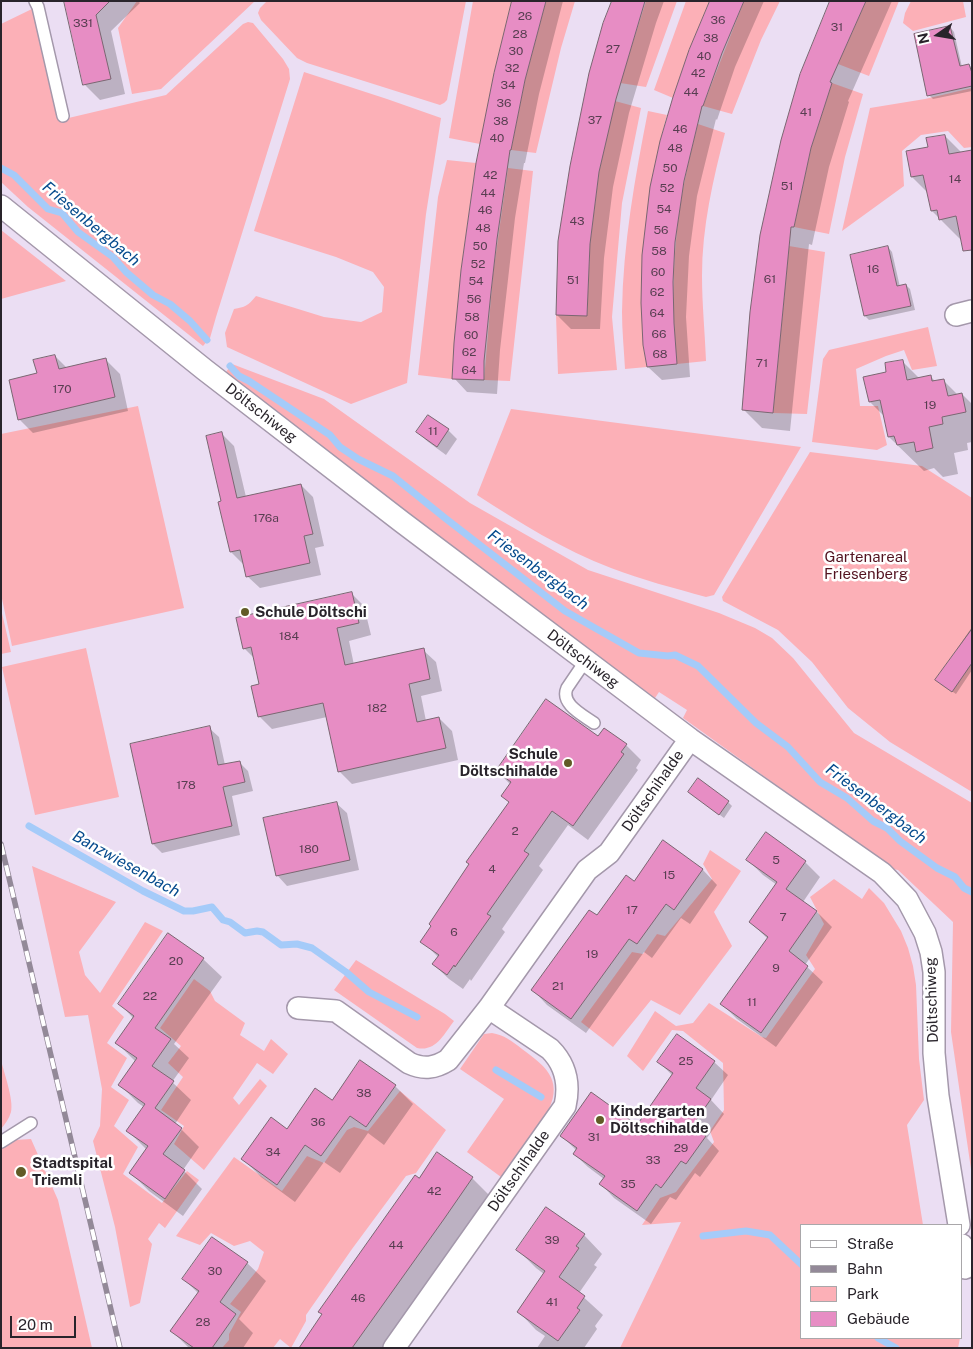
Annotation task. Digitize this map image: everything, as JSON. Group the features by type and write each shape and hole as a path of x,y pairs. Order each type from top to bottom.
{"street":[{"name":"Döltschiweg","path":"1,206 198,364 402,522 690,739 882,873 907,899 917,916 932,952 934,972 934,1053 938,1096 959,1224"},
{"name":"Döltschihalde","path":"298,1008 336,1011 418,1067 425,1068 440,1065 448,1060 489,1008 587,870 609,853 690,739"},
{"name":"Döltschihalde","path":"394,1348 565,1106 568,1087 567,1077 557,1056 550,1049 489,1008"},
{"path":"963,1248 969,1268"}],"lane":[{"path":"35,1 64,116"},
{"path":"586,660 565,692 569,704 594,722"},
{"path":"1,1142 31,1123"}],"green space":[{"path":"137,1 255,1 161,89 132,94 118,28"},
{"path":"267,1 466,1 447,100 440,105 307,63 297,58 261,20 258,13"},
{"path":"473,1 513,1 480,144 449,138"},
{"path":"546,1 575,1 561,48 536,153 511,150 525,80"},
{"path":"646,1 677,1 646,87 620,83"},
{"path":"686,1 710,1 686,59 673,98 654,90"},
{"path":"744,1 780,1 761,40 732,114 703,106"},
{"path":"866,1 899,1 869,76 838,64"},
{"path":"911,1 963,1 966,17 913,31 903,23 905,13"},
{"path":"34,8 60,120 166,95 243,24 248,22 253,23 289,69 290,79 210,338 203,346 28,207 1,182 1,24"},
{"path":"304,72 441,118 426,214 407,383 351,404 227,347 225,333 234,309 246,306 256,296 324,317 361,322 382,312 384,287 373,272 336,257 254,231"},
{"path":"832,83 863,94 845,157 829,234 794,227 811,148"},
{"path":"972,88 972,147 964,148 948,131 921,135 902,151 904,186 842,231 870,108 925,99"},
{"path":"615,101 641,108 622,203 612,317 617,370 558,374 556,315 587,315 590,244 599,172"},
{"path":"648,111 667,115 653,175 643,345 647,367 625,369 622,312 627,236"},
{"path":"698,124 725,133 712,186 702,258 706,361 677,364 674,302 676,241 684,182"},
{"path":"447,160 476,163 461,270 452,379 418,375 438,197"},
{"path":"508,168 533,171 510,381 484,380 493,274"},
{"path":"1,230 66,281 1,299"},
{"path":"789,246 825,252 807,414 773,413"},
{"path":"928,327 937,366 912,370 904,350 856,369 860,406 878,406 887,445 877,450 812,442 823,359 829,350"},
{"path":"232,364 324,399 470,503 588,570 719,613 755,628 772,638 793,658 854,733 972,803 972,1176 951,1032 953,922 898,870 893,869 683,718 687,710 659,692 655,698 345,466 226,372"},
{"path":"138,406 184,608 12,646 1,594 1,434"},
{"path":"511,409 801,447 714,595 706,597 658,584 593,561 542,535 477,495"},
{"name":"Gartenareal Friesenberg","path":"810,452 922,466 972,498 972,792 890,742 848,708 812,662 778,630 723,601 722,597"},
{"path":"1,609 11,652 1,654"},
{"path":"86,648 119,797 35,815 2,667"},
{"path":"710,850 741,871 714,912 732,946 680,1015 651,1000 613,1047 581,1022 632,952 643,954 657,934 665,936 712,879 703,864"},
{"path":"32,866 116,902 79,952 85,975 100,993 145,922 163,931 112,1006 124,1017 107,1043 127,1058 111,1087 129,1100 114,1126 138,1147 123,1174 162,1203 187,1171 199,1180 165,1228 159,1223 148,1239 152,1244 140,1303 130,1307 115,1227 93,1141 100,1126 102,1089 88,1015 65,1017"},
{"path":"834,879 862,899 869,888 884,903 901,931 908,948 916,985 919,1059 924,1100 907,1125 923,1224 800,1224 800,1339 960,1339 958,1348 620,1348 681,1222 642,1225 660,1198 676,1192 714,1142 710,1131 724,1110 723,1063 683,1031 672,1030 643,1071 627,1056 655,1011 676,1026 693,1023 709,1003 766,1038 815,969 806,955 824,924 810,897"},
{"path":"356,960 454,1021 439,1041 424,1049 417,1048 334,990"},
{"path":"194,979 210,991 215,1001 245,1023 240,1035 264,1051 271,1039 288,1054 273,1074 257,1063 233,1098 239,1105 260,1079 267,1086 204,1170 174,1144 184,1126 161,1110 183,1077 168,1063 181,1046 160,1028"},
{"path":"492,1033 515,1043 544,1067 549,1074 554,1089 549,1109 501,1177 467,1152 504,1099 460,1069 484,1034"},
{"path":"1,1060 12,1107 9,1117 1,1129"},
{"path":"400,1091 446,1130 416,1173 406,1176 352,1249 306,1315 306,1321 291,1348 280,1339 273,1348 222,1348 229,1340 229,1334 241,1312 230,1304 258,1269 264,1252 250,1241 234,1246 211,1233 200,1245 176,1236 234,1157 282,1191 307,1156 324,1163 347,1130 354,1127 368,1131"},
{"name":"Stadtspital Triemli","path":"31,1139 58,1200 92,1348 1,1348 1,1149 15,1140"}],"building":[{"path":"64,1 110,1 96,15 111,79 83,85"},
{"path":"512,1 546,1 525,80 510,150 491,292 484,361 484,380 452,379 461,270 476,163 494,73"},
{"path":"612,1 645,1 616,99 599,172 590,244 587,316 556,315 558,241 570,166 589,73 603,23"},
{"path":"710,1 744,1 702,106 684,181 675,242 673,282 677,364 647,367 643,345 641,303 642,255 650,187 660,141 673,97 689,50"},
{"path":"830,1 866,1 830,82 832,83 811,148 794,227 791,227 773,413 742,410 750,312 760,235 781,140 800,74"},
{"path":"950,26 960,66 969,64 972,73 972,86 927,96 914,34"},
{"path":"945,135 949,154 972,150 972,250 963,251 956,216 939,220 937,210 931,211 923,175 911,177 906,151 928,147 926,138"},
{"path":"888,246 897,286 906,284 911,306 864,316 850,255"},
{"path":"55,355 59,369 106,358 115,397 18,420 9,380 37,373 33,360"},
{"path":"903,360 907,380 931,375 932,381 944,379 948,396 962,393 966,412 942,417 943,424 929,427 933,448 916,452 914,442 897,445 894,436 888,437 880,400 869,402 863,377 886,372 885,363"},
{"path":"428,415 449,429 437,447 416,432"},
{"path":"222,432 237,498 301,484 313,534 304,536 310,563 246,577 240,550 230,552 218,502 221,501 206,436"},
{"path":"352,592 359,623 337,628 345,665 424,648 430,679 409,684 417,722 439,717 446,748 338,772 323,703 258,717 251,686 259,684 251,647 243,649 236,618"},
{"path":"972,629 972,663 952,692 935,680"},
{"path":"546,699 598,736 604,728 627,744 621,752 624,754 573,826 552,811 524,851 529,854 487,914 491,916 455,967 454,965 447,975 432,964 439,955 420,942 431,926 429,924 469,864 466,862 509,802 501,796 511,782 496,771"},
{"path":"210,726 218,765 240,761 245,782 223,787 232,826 152,844 130,744"},
{"path":"698,778 729,801 719,815 688,792"},
{"path":"337,802 350,860 276,876 263,818"},
{"path":"766,832 806,861 786,889 817,911 789,951 808,966 761,1033 720,1004 768,937 749,922 777,882 746,860"},
{"path":"663,840 703,869 674,910 666,904 637,944 629,939 571,1019 531,990 589,910 597,915 626,875 634,881"},
{"path":"168,933 204,958 155,1028 171,1039 152,1066 174,1081 155,1108 182,1128 163,1154 185,1170 165,1199 129,1173 148,1146 126,1131 145,1104 118,1085 137,1058 115,1043 134,1016 118,1004"},
{"path":"677,1034 715,1061 696,1088 711,1099 692,1126 706,1136 686,1164 681,1161 661,1188 656,1184 637,1211 599,1184 605,1176 573,1154 577,1148 560,1136 591,1092 637,1125 673,1073 657,1062"},
{"path":"360,1060 396,1085 366,1127 350,1116 321,1156 305,1145 277,1185 241,1159 271,1117 287,1129 315,1088 332,1100"},
{"path":"437,1152 473,1177 444,1219 352,1348 299,1348 322,1314 318,1312 415,1175 419,1178"},
{"path":"546,1207 585,1234 576,1246 579,1248 559,1277 585,1296 577,1308 580,1310 558,1341 517,1312 545,1271 516,1250"},
{"path":"212,1237 248,1262 220,1302 236,1314 212,1348 194,1348 170,1331 199,1291 182,1279"}],"waterway":[{"name":"Friesenbergbach","path":"1,168 14,175 48,209 62,213 78,232 113,257 126,272 153,295 170,304 190,321 207,340"},
{"name":"Friesenbergbach","path":"230,366 239,376 330,435 340,447 358,459 393,476 565,611 639,653 675,655 698,666 756,723 788,747 820,782 847,798 873,821 887,828 900,841 937,868 955,877 964,888 972,892"},
{"name":"Banzwiesenbach","path":"29,826 143,891 184,911 212,907 223,920 230,922 245,933 263,932 281,945 297,944 312,948 346,972 369,992 417,1017"},
{"name":"Banzwiesenbach","path":"496,1070 541,1097"},
{"name":"Banzwiesenbach","path":"703,1236 746,1231 770,1235 800,1263"},
{"name":"Banzwiesenbach","path":"880,1339 896,1348"}],"railway":[{"path":"1,844 120,1348"}],"place":[{"name":"Schule Döltschi","path":"245,612"},
{"name":"Schule Döltschihalde","path":"568,763"},
{"name":"Kindergarten Döltschihalde","path":"600,1120"},
{"name":"Stadtspital Triemli","path":"21,1172"}]}
